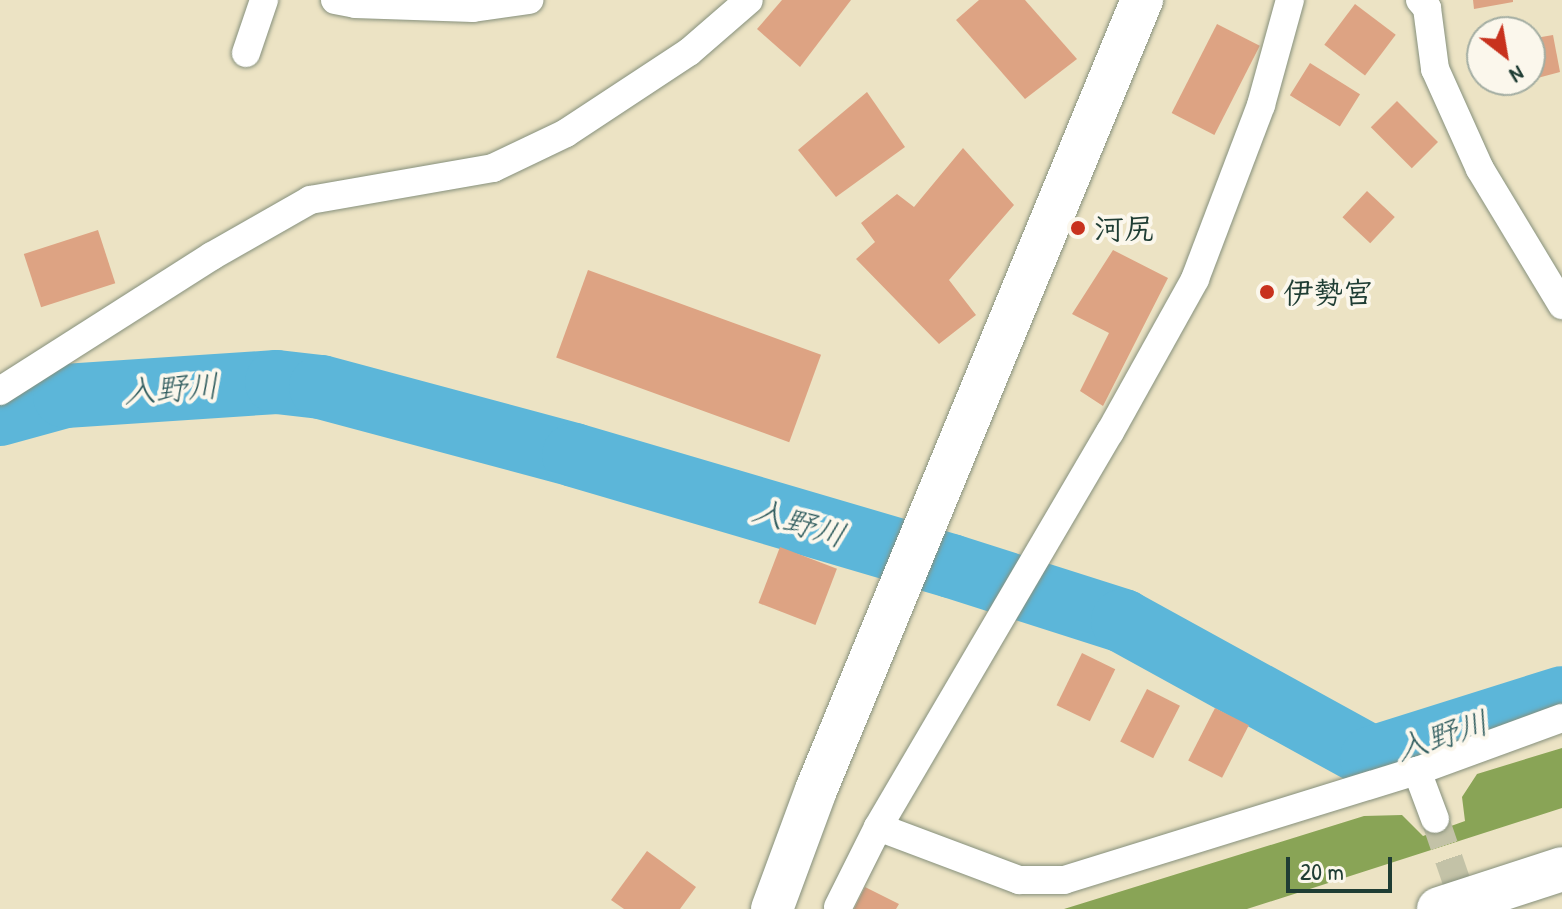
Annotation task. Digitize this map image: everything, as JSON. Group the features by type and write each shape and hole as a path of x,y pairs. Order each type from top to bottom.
{"highway":[{"path":"1439,909 1562,869"}],"street":[{"path":"246,53 264,0"},
{"path":"335,0 414,8 473,8 529,0"},
{"path":"0,391 212,256 310,200 493,168 566,133 631,94 689,52 749,0"},
{"path":"772,909 816,790 1142,0"},
{"path":"838,907 878,827 1009,599 1110,432 1195,279 1261,105 1290,0"},
{"path":"1420,0 1427,8 1435,69 1480,169 1562,305"},
{"path":"878,827 1019,880 1064,880 1417,771 1562,718"},
{"path":"1417,771 1435,819"}],"green space":[{"path":"1562,748 1562,808 1247,909 1064,909 1364,816 1402,815 1423,836 1465,821 1462,797 1477,774"}],"building":[{"path":"782,0 851,0 800,67 757,29"},
{"path":"979,0 1025,0 1077,59 1025,99 956,20"},
{"path":"1473,0 1513,0 1513,2 1474,9"},
{"path":"1355,4 1396,35 1365,75 1324,45"},
{"path":"1217,24 1260,46 1214,135 1172,113"},
{"path":"1553,35 1560,72 1546,76 1546,36"},
{"path":"1310,63 1360,94 1340,126 1290,95"},
{"path":"867,92 905,147 836,197 798,150"},
{"path":"1397,101 1438,142 1412,168 1371,127"},
{"path":"963,148 1014,205 949,280 976,315 939,344 856,259 875,242 861,223 897,194 914,207"},
{"path":"1367,191 1395,217 1370,243 1342,217"},
{"path":"98,230 115,283 41,307 24,254"},
{"path":"1113,250 1168,278 1103,406 1080,391 1109,333 1072,314"},
{"path":"588,270 821,355 789,442 556,357"},
{"path":"780,547 837,569 815,625 758,603"},
{"path":"1082,653 1115,669 1090,721 1057,705"},
{"path":"1147,689 1180,706 1153,758 1120,742"},
{"path":"1215,708 1249,725 1222,778 1188,761"},
{"path":"647,851 696,887 680,909 624,909 611,900"},
{"path":"865,887 899,904 896,909 854,909"}],"waterway":[{"name":"入野川","path":"0,414 65,396 277,382 321,387 574,455 951,566 1123,621 1372,758 1562,698"}],"tunnel":[{"path":"1435,819 1466,909"}],"place":[{"name":"河尻","path":"1078,228"},
{"name":"伊勢宮","path":"1267,292"}]}
